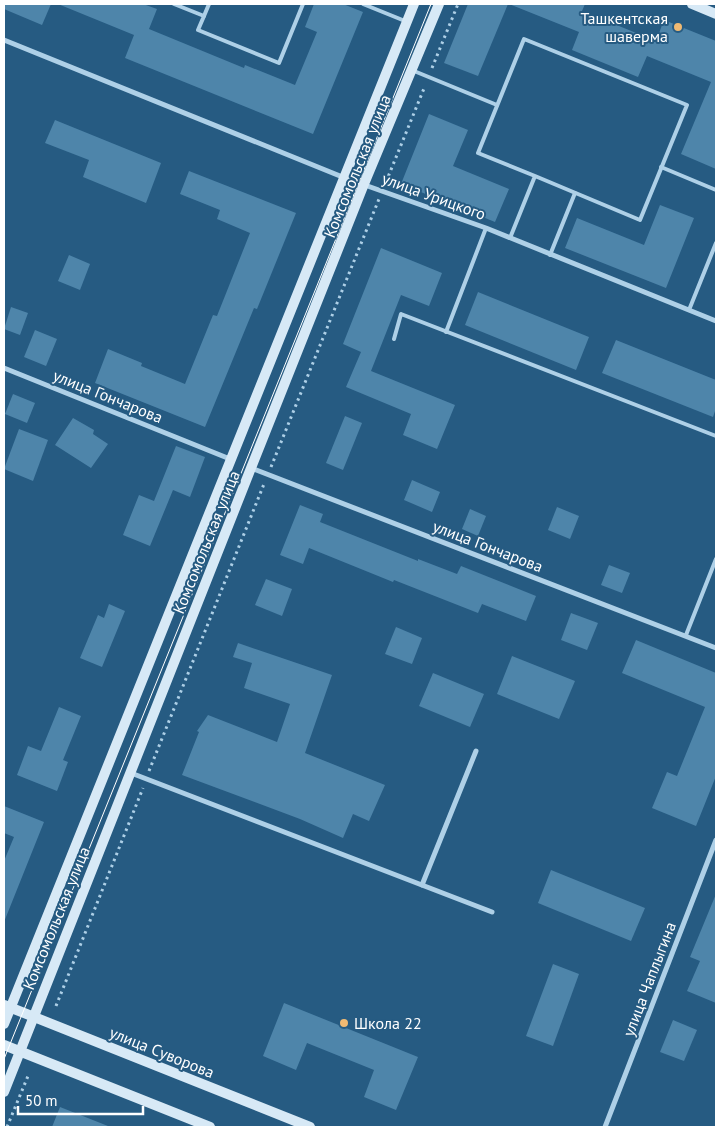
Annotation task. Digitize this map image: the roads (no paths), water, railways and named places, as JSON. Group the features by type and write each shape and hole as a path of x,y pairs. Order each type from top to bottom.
{"main road":[{"name":"Комсомольская улица","path":"4,1024 7,1006 345,178 414,4"},
{"name":"Комсомольская улица","path":"4,1092 364,184 439,4"},
{"path":"692,4 716,14"},
{"name":"улица Суворова","path":"7,1006 310,1127"},
{"path":"4,1044 210,1127"}],"street":[{"name":"улица Урицкого","path":"4,40 345,178 486,228 716,321"},
{"name":"улица Гончарова","path":"4,368 230,459"},
{"name":"улица Гончарова","path":"251,468 716,648"},
{"path":"422,886 476,751"},
{"path":"130,773 492,912"},
{"name":"улица Чаплыгина","path":"604,1127 716,840"}],"lane":[{"path":"174,4 204,16"},
{"path":"209,4 198,30 278,62 303,4"},
{"path":"363,4 406,22"},
{"path":"524,39 687,105 640,220 478,153 497,105 524,39"},
{"path":"412,70 497,105"},
{"path":"661,167 716,190"},
{"path":"510,238 535,176"},
{"path":"550,255 575,193"},
{"path":"446,332 486,228"},
{"path":"689,310 716,243"},
{"path":"394,338 401,314 716,436"},
{"path":"686,635 716,559"}],"tram line":[{"path":"4,1059 431,4"}],"place":[{"name":"Ташкентская шаверма","path":"678,27"},
{"name":"Школа 22","path":"344,1023"}]}
